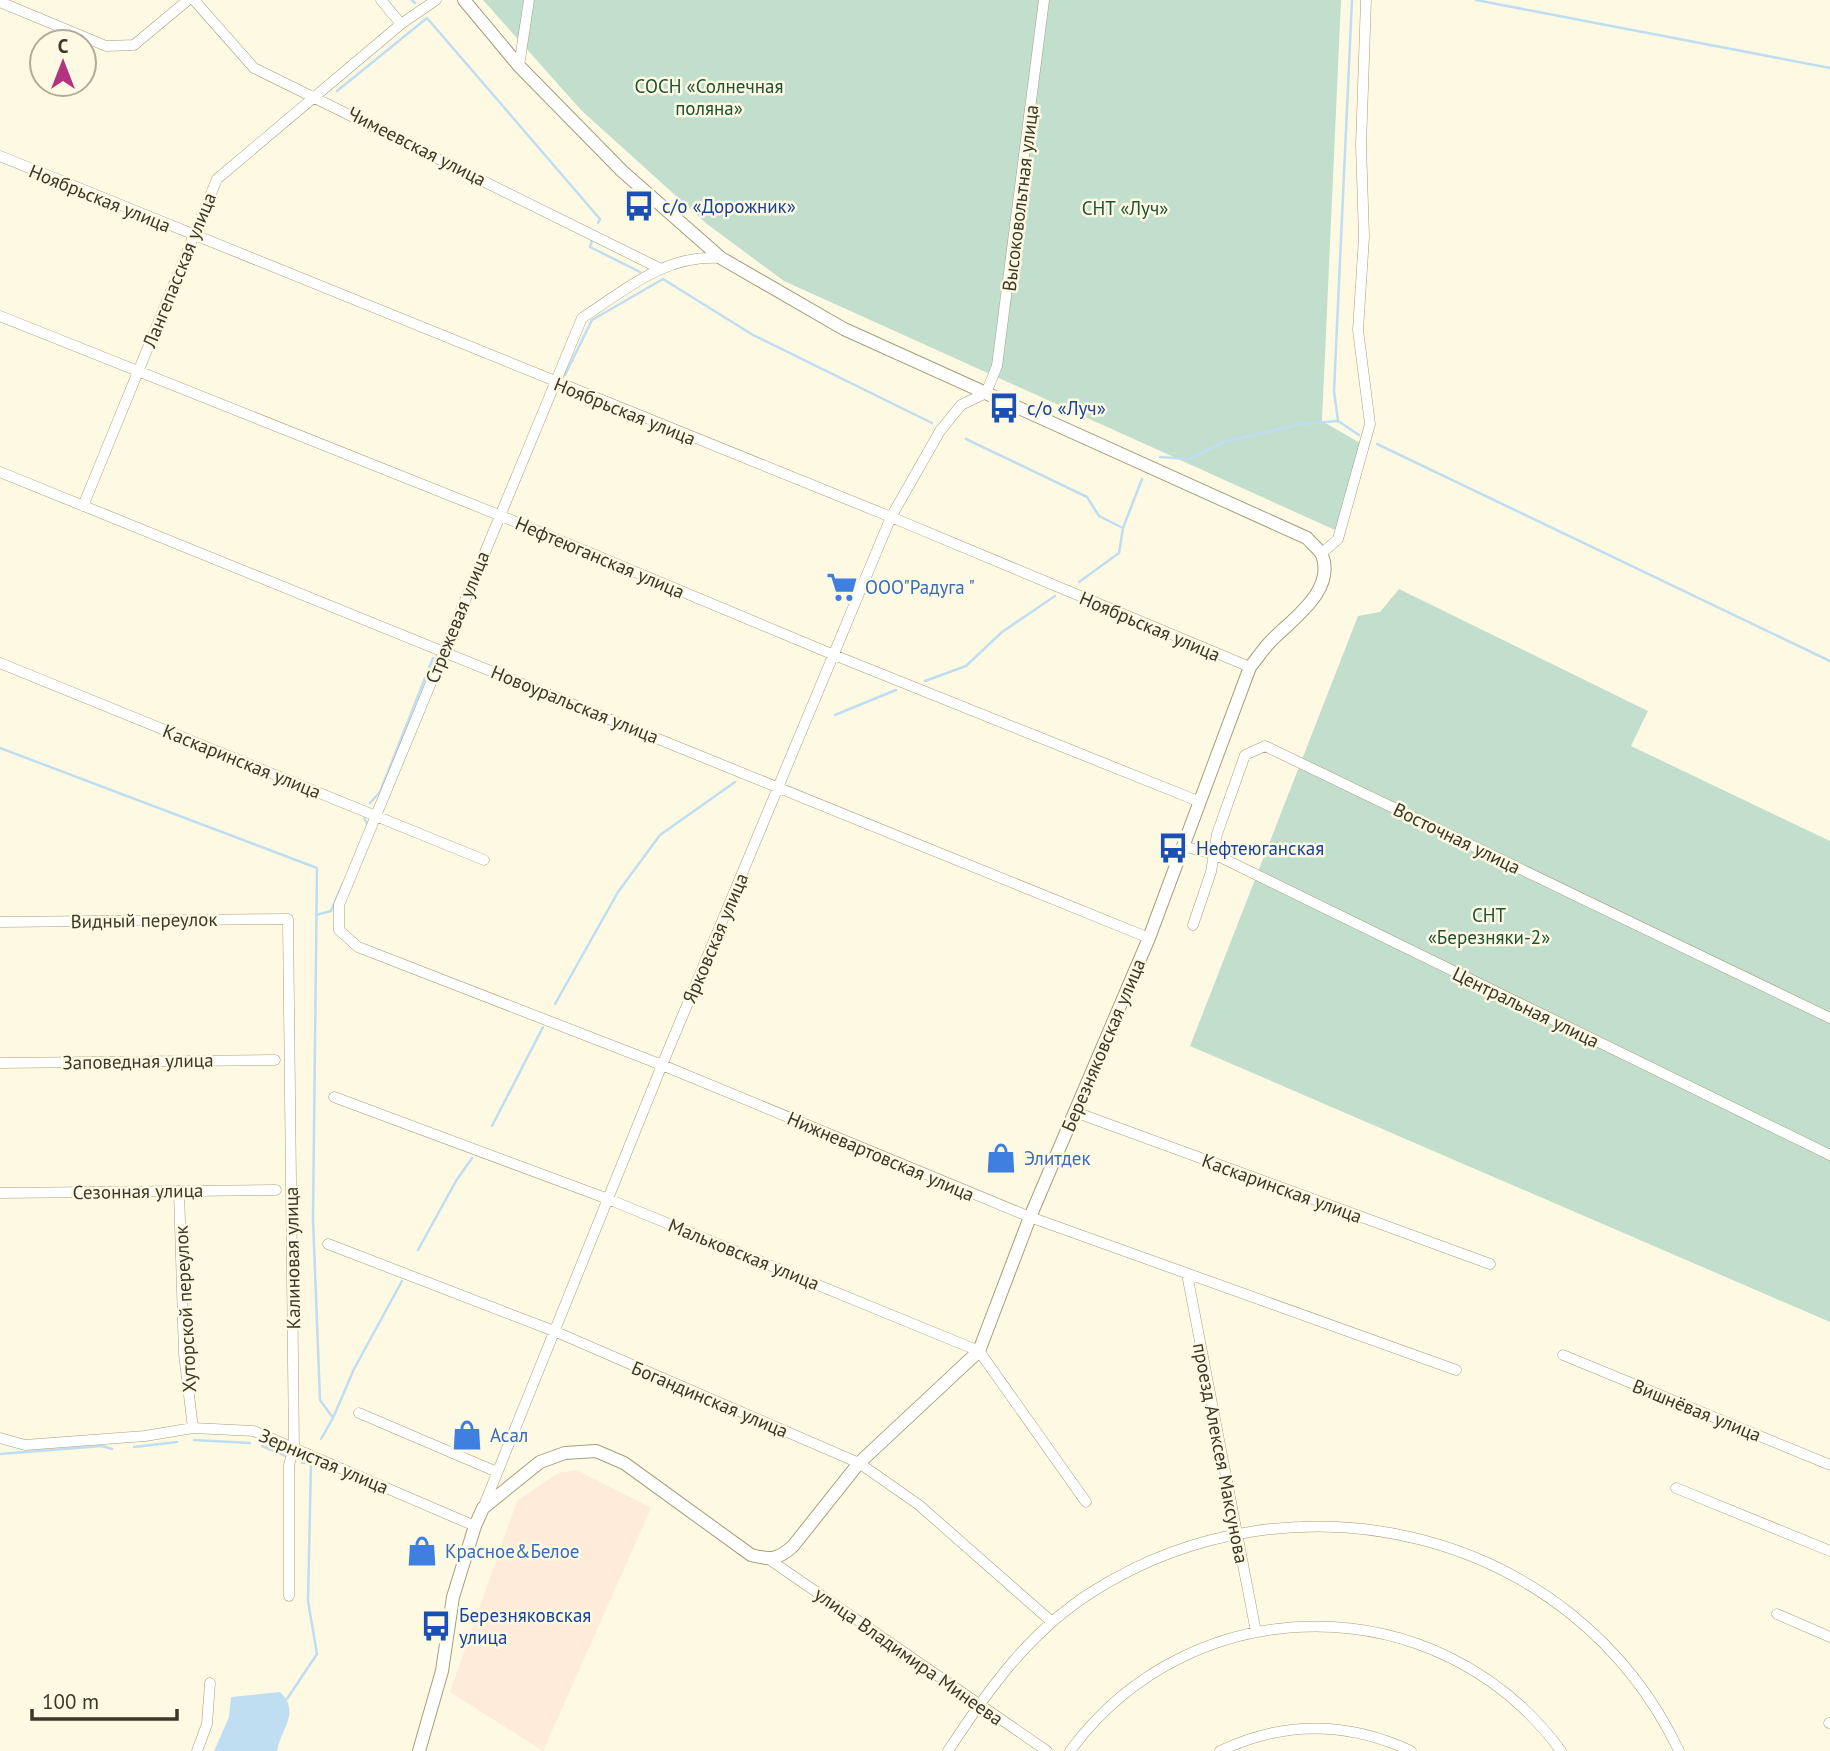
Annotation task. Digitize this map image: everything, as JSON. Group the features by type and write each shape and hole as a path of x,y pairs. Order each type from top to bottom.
{"street":[{"path":"0,2 106,46 134,45 188,0"},
{"name":"Чимеевская улица","path":"194,0 254,68 318,97 659,268"},
{"path":"381,0 401,24"},
{"name":"Лангепасская улица","path":"83,506 216,179 318,97 401,24 436,0"},
{"path":"464,0 519,66 622,171 721,258 844,329 1307,538 1321,554 1338,539 1370,424 1358,330 1364,237 1361,145 1366,0"},
{"path":"519,66 529,0"},
{"name":"Высоковольтная улица","path":"986,393 998,366 1005,328 1044,0"},
{"name":"Ноябрьская улица","path":"0,156 553,383 891,517 1250,667"},
{"name":"Стрежевая улица","path":"340,905 582,318 659,268 696,256 721,258"},
{"name":"Нефтеюганская улица","path":"0,316 137,373 499,515 834,655 1198,801"},
{"name":"Ярковская улица","path":"483,1508 662,1065 891,517 940,431 961,405 986,393"},
{"name":"Новоуральская улица","path":"0,472 1149,938"},
{"name":"Березняковская улица","path":"770,1560 783,1555 793,1546 859,1463 979,1351 1030,1217 1149,938 1250,667 1271,641 1297,618 1317,592 1324,573 1321,554"},
{"name":"Каскаринская улица","path":"0,663 484,860"},
{"name":"Восточная улица","path":"1193,925 1214,854 1217,834 1245,755 1265,746 1830,1018"},
{"name":"Центральная улица","path":"1182,846 1214,854 1830,1155"},
{"name":"Нижневартовская улица","path":"340,905 338,930 358,947 662,1065 1030,1217 1456,1370"},
{"name":"Видный переулок","path":"0,922 288,919"},
{"name":"Калиновая улица","path":"288,919 294,1447 289,1465 289,1596"},
{"name":"Заповедная улица","path":"0,1063 275,1060"},
{"name":"Мальковская улица","path":"334,1097 608,1199 979,1351"},
{"name":"Каскаринская улица","path":"1074,1112 1490,1264"},
{"name":"Сезонная улица","path":"0,1193 276,1190"},
{"name":"Хуторской переулок","path":"179,1191 184,1354 194,1428"},
{"name":"Богандинская улица","path":"328,1244 554,1331 859,1463 919,1505 1052,1622"},
{"name":"проезд Алексея Максунова","path":"1187,1274 1256,1632"},
{"path":"979,1351 1086,1502"},
{"name":"Вишнёвая улица","path":"1563,1355 1830,1465"},
{"path":"359,1413 498,1472"},
{"name":"Зернистая улица","path":"0,1438 25,1444 145,1436 194,1428 254,1431 475,1527"},
{"path":"419,1751 442,1671 453,1597 475,1527 483,1508 540,1462 565,1453 596,1451 624,1463 751,1555 770,1560"},
{"path":"1676,1488 1830,1551"},
{"path":"948,1751 1002,1673 1052,1622 1090,1593 1133,1568 1198,1542 1236,1532 1315,1525 1394,1532 1471,1555 1541,1593 1602,1643 1653,1704 1679,1751"},
{"name":"улица Владимира Минеева","path":"770,1560 1047,1751"},
{"path":"1777,1614 1830,1637"},
{"path":"1070,1751 1100,1715 1146,1677 1199,1649 1256,1632 1315,1626 1384,1634 1432,1649 1467,1667 1508,1695 1531,1715 1561,1751"},
{"path":"197,1751 207,1724 210,1684"},
{"path":"1220,1751 1276,1731 1315,1727 1355,1731 1411,1751"}],"shaded area":[{"path":"577,1470 651,1508 543,1751 450,1692 517,1501 558,1473"}],"green space":[{"name":"СНТ «Луч»","path":"483,0 1341,0 1322,421 1360,443 1335,530 784,281 707,224 581,110"},
{"name":"СНТ «Березняки-2»","path":"1399,589 1648,711 1631,746 1830,841 1830,1322 1190,1046 1358,616 1380,612"}],"water":[{"path":"280,1692 286,1699 289,1714 277,1751 214,1751 229,1717 231,1697"}],"waterway":[{"path":"412,0 415,3"},
{"path":"1352,0 1334,391 1338,421 1359,435"},
{"path":"1476,0 1830,68"},
{"path":"337,91 427,18 600,219 598,223"},
{"path":"592,240 590,247 640,272"},
{"path":"565,375 592,320 663,279 753,335 932,423"},
{"path":"1160,457 1188,459 1224,442 1302,424 1338,421"},
{"path":"966,439 1087,497 1099,516 1123,528"},
{"path":"1377,444 1830,661"},
{"path":"1079,582 1119,553 1123,528 1142,479"},
{"path":"925,681 966,666 1002,632 1055,596"},
{"path":"370,803 380,792 433,658"},
{"path":"835,715 896,690"},
{"path":"0,748 317,868 313,1219 320,1400 333,1418 321,1439"},
{"path":"555,1004 618,892 660,835 735,782"},
{"path":"364,818 368,825"},
{"path":"316,915 331,911 343,883"},
{"path":"492,1126 543,1027"},
{"path":"418,1250 456,1181 472,1158"},
{"path":"333,1418 354,1369 402,1281"},
{"path":"194,1440 250,1443"},
{"path":"134,1447 177,1442"},
{"path":"0,1454 102,1446 112,1449"},
{"path":"262,1446 286,1456"},
{"path":"287,1699 317,1654 308,1601 311,1462 302,1463"}],"place":[{"name":"с/о «Дорожник»","path":"639,206"},
{"name":"с/о «Луч»","path":"1004,408"},
{"name":"ООО\"Радуга \"","path":"842,587"},
{"name":"Нефтеюганская","path":"1173,848"},
{"name":"Элитдек","path":"1001,1158"},
{"name":"Асал","path":"467,1435"},
{"name":"Красное&Белое","path":"422,1551"},
{"name":"Березняковская улица","path":"436,1626"}],"park label":[{"name":"СОСН «Солнечная поляна»","path":"709,97"}]}
